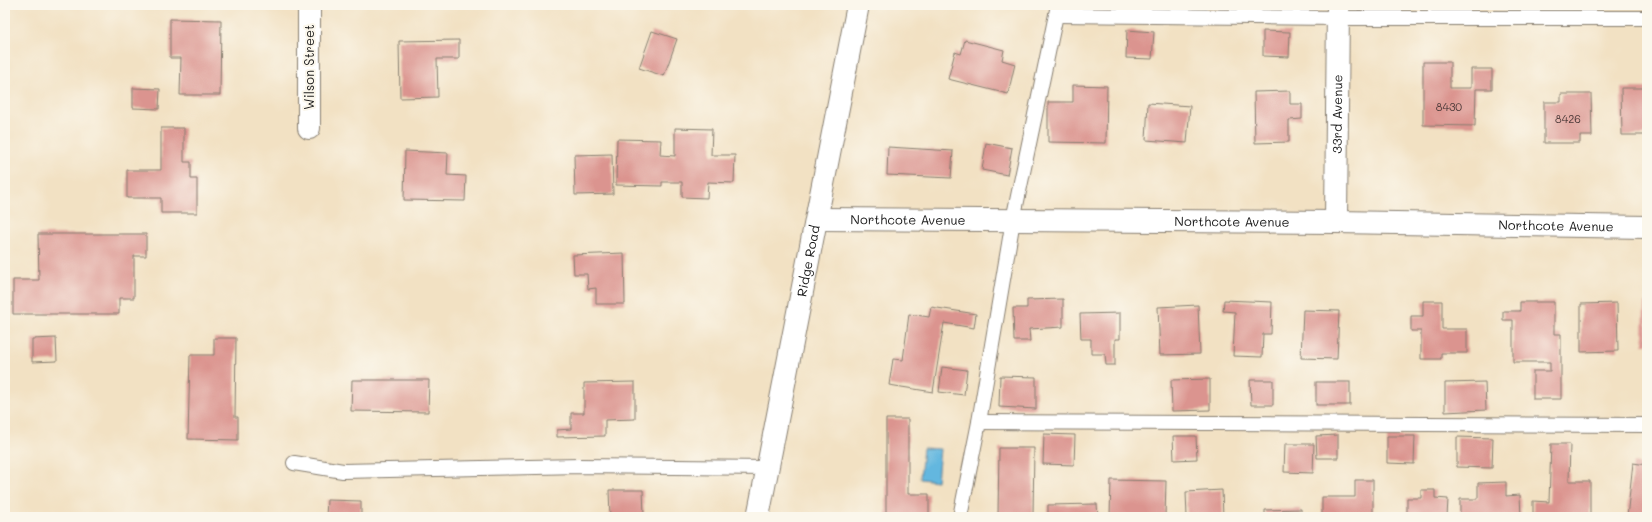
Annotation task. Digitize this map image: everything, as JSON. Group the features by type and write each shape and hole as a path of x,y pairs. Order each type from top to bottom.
{"street":[{"name":"Wilson Street","path":"309,5 309,128"},
{"name":"Ridge Road","path":"758,517 858,5"},
{"name":"33rd Avenue","path":"1336,222 1338,11"},
{"name":"Northcote Avenue","path":"816,219 1336,222 1647,227"}],"lane":[{"path":"960,517 979,422 1013,220 1057,10 1338,11 1647,18"},
{"path":"979,422 1647,425"},
{"path":"294,462 343,471 580,466 768,468"}],"water":[{"path":"923,448 940,449 937,481 920,479"}],"building":[{"path":"170,19 221,20 220,95 180,95 181,58 170,58"},
{"path":"1127,30 1154,32 1152,59 1126,58"},
{"path":"652,31 677,39 664,76 639,68"},
{"path":"1263,31 1290,32 1289,57 1263,56"},
{"path":"459,40 459,59 437,59 438,97 400,98 399,41"},
{"path":"965,40 1004,50 1002,60 1015,64 1008,94 948,79 955,52 961,54"},
{"path":"1423,62 1450,62 1450,88 1471,88 1471,69 1492,69 1492,89 1476,89 1475,126 1423,125"},
{"path":"1073,85 1107,86 1106,143 1048,142 1048,102 1073,102"},
{"path":"133,88 160,89 159,109 133,108"},
{"path":"1621,88 1647,88 1647,135 1622,135"},
{"path":"1290,91 1290,104 1302,104 1302,119 1289,120 1289,142 1255,143 1254,92"},
{"path":"1561,94 1591,94 1592,136 1580,136 1580,143 1544,143 1544,102 1561,102"},
{"path":"1148,103 1190,106 1187,143 1146,140"},
{"path":"161,128 184,128 184,162 191,162 191,179 197,179 197,213 161,213 161,198 127,198 127,170 161,170"},
{"path":"675,128 712,129 711,155 735,155 734,183 708,182 707,198 682,197 682,182 662,182 662,186 616,185 617,139 661,140 660,155 675,156"},
{"path":"986,143 1012,148 1007,175 982,170"},
{"path":"888,147 953,151 951,178 887,175"},
{"path":"405,151 448,153 447,175 466,176 465,201 404,200"},
{"path":"612,154 613,194 575,195 574,155"},
{"path":"38,234 146,234 146,256 134,256 134,298 119,298 119,314 13,314 13,280 39,280"},
{"path":"624,253 625,304 596,304 596,288 588,289 587,274 574,274 573,255"},
{"path":"1063,299 1063,327 1029,329 1030,341 1014,341 1013,308 1027,308 1027,300"},
{"path":"1224,300 1272,302 1271,334 1263,334 1262,357 1233,356 1235,312 1223,311"},
{"path":"1423,301 1442,301 1442,329 1467,329 1467,353 1441,353 1441,359 1421,359 1421,331 1411,331 1411,316 1423,316"},
{"path":"1520,302 1554,302 1554,334 1561,334 1561,399 1533,399 1533,371 1550,371 1550,362 1513,362 1513,320 1503,320 1503,311 1520,311"},
{"path":"1644,302 1647,302 1647,344 1643,344"},
{"path":"1617,303 1618,351 1581,352 1581,304"},
{"path":"1198,305 1200,354 1160,355 1158,307"},
{"path":"931,307 976,314 974,328 944,323 933,392 889,385 893,359 903,360 909,314 929,317"},
{"path":"1303,310 1339,311 1337,359 1301,358"},
{"path":"1120,313 1120,339 1115,339 1115,365 1106,365 1105,354 1091,354 1091,339 1081,339 1080,314"},
{"path":"56,338 57,361 32,362 32,339"},
{"path":"214,338 236,338 235,417 238,417 238,440 188,439 190,355 214,355"},
{"path":"942,367 967,370 964,395 939,392"},
{"path":"1000,376 1036,377 1036,409 999,407"},
{"path":"1210,379 1210,410 1172,411 1171,380"},
{"path":"352,380 429,380 428,412 351,411"},
{"path":"1250,380 1273,380 1273,405 1251,405"},
{"path":"635,382 635,419 605,420 605,436 557,437 557,430 571,429 571,413 584,413 584,383"},
{"path":"1316,382 1350,382 1350,405 1316,405"},
{"path":"1485,382 1486,410 1445,412 1445,383"},
{"path":"886,419 908,419 908,494 929,494 929,517 886,517"},
{"path":"1044,434 1075,435 1074,465 1043,464"},
{"path":"1338,435 1338,458 1317,458 1316,436"},
{"path":"1173,436 1196,436 1197,459 1174,460"},
{"path":"1387,436 1415,436 1414,464 1387,463"},
{"path":"1457,437 1493,438 1492,468 1457,467"},
{"path":"1285,444 1314,444 1313,473 1284,472"},
{"path":"1551,444 1570,444 1569,481 1590,481 1590,517 1533,517 1533,501 1549,502"},
{"path":"999,448 1034,448 1033,517 998,517"},
{"path":"1633,463 1647,465 1647,517 1627,517"},
{"path":"1111,480 1166,481 1165,517 1110,517"},
{"path":"1355,480 1373,480 1373,517 1322,517 1322,497 1355,497"},
{"path":"1506,482 1506,496 1520,495 1521,517 1460,517 1460,499 1478,499 1478,483"},
{"path":"609,490 643,490 644,515 655,515 655,517 610,517"},
{"path":"1222,490 1223,517 1187,517 1186,492"},
{"path":"1421,490 1435,490 1435,498 1448,499 1447,517 1407,517 1407,498 1421,498"},
{"path":"327,500 361,501 361,517 326,517"},
{"path":"1097,504 1098,517 1048,517 1048,505"},
{"path":"1301,509 1301,517 1265,517 1265,510"}]}
